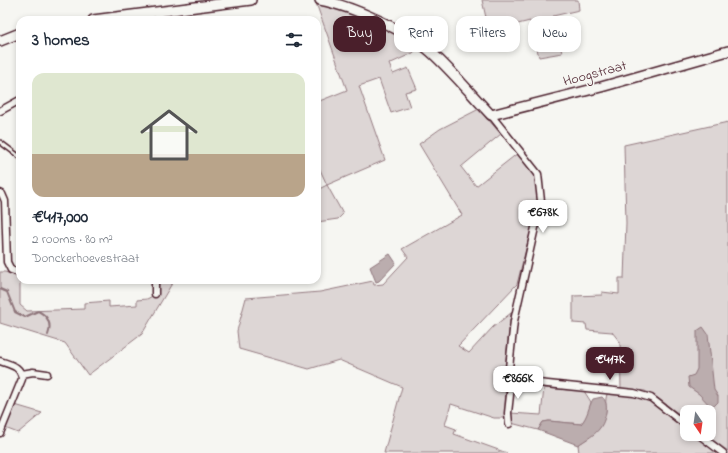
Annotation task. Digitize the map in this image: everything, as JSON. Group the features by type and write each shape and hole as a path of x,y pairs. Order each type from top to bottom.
{"street":[{"path":"151,16 251,0"},
{"path":"320,0 364,15 420,43 431,52 491,115 538,174 541,189 541,201 514,321 509,368 512,376 508,413 509,424"},
{"path":"0,41 16,35"},
{"name":"Hoogstraat","path":"491,115 601,87 728,51"},
{"path":"0,111 16,102"},
{"path":"0,193 5,201 7,262 11,270 16,272"},
{"path":"155,284 155,294"},
{"path":"0,361 18,367 22,374 22,379 0,433"},
{"path":"22,374 33,372 47,374"},
{"path":"512,376 519,381 634,393 651,398 680,421"},
{"path":"707,441 723,453"}],"lane":[{"path":"0,142 16,154"}],"shaded area":[{"path":"482,0 578,0 579,10 553,16 528,16 528,21 520,23 520,16 486,16"},
{"path":"316,3 359,16 333,16 333,51"},
{"path":"181,12 182,16 152,16"},
{"path":"386,28 394,33 394,52 414,52 389,64 393,74 408,68 417,89 405,92 410,107 391,113 379,79 359,86 385,160 327,185 321,172 321,100 347,90 333,52 386,52"},
{"path":"538,52 562,53 539,57"},
{"path":"479,109 501,134 461,167 476,186 518,153 534,174 537,182 539,198 517,284 458,346 469,353 493,327 511,313 506,358 505,418 494,418 451,404 445,425 456,429 454,434 507,453 384,453 402,387 339,360 309,369 239,349 237,331 246,298 320,292 373,281 374,285 383,284 408,257 402,249 462,215 419,144 440,129"},
{"path":"728,122 728,451 714,441 716,441 716,405 680,405 680,415 659,399 645,391 621,388 620,342 612,332 587,330 586,324 573,323 573,296 602,295 602,292 619,294 619,278 624,278 626,223 624,145"},
{"path":"327,185 343,214 338,219 321,221 321,188"},
{"path":"390,254 396,263 379,281 376,282 370,267"},
{"path":"0,272 16,276 16,284 20,284 20,305 27,311 84,309 84,303 109,301 109,307 137,305 137,300 147,299 156,294 157,284 172,284 142,334 88,375 65,343 0,323"},
{"path":"703,327 708,334 714,390 718,396 718,402 715,405 709,405 699,394 689,387 688,377 694,375 697,369 697,331"},
{"path":"544,388 584,391 591,402 587,417 581,424 549,421 543,422 538,430 511,423 510,413 541,415"},
{"path":"607,394 628,394 647,399 680,424 680,441 703,441 719,453 579,453 578,445 592,434 603,421 606,409"},
{"path":"602,397 605,401 606,412 600,428 578,445 538,430 543,422 549,421 581,424 593,399"},
{"path":"15,405 42,413 18,433 5,428"}],"waterway":[{"path":"0,289 7,292 15,312 25,317 38,311 44,315 47,318 50,327 48,335"}]}
